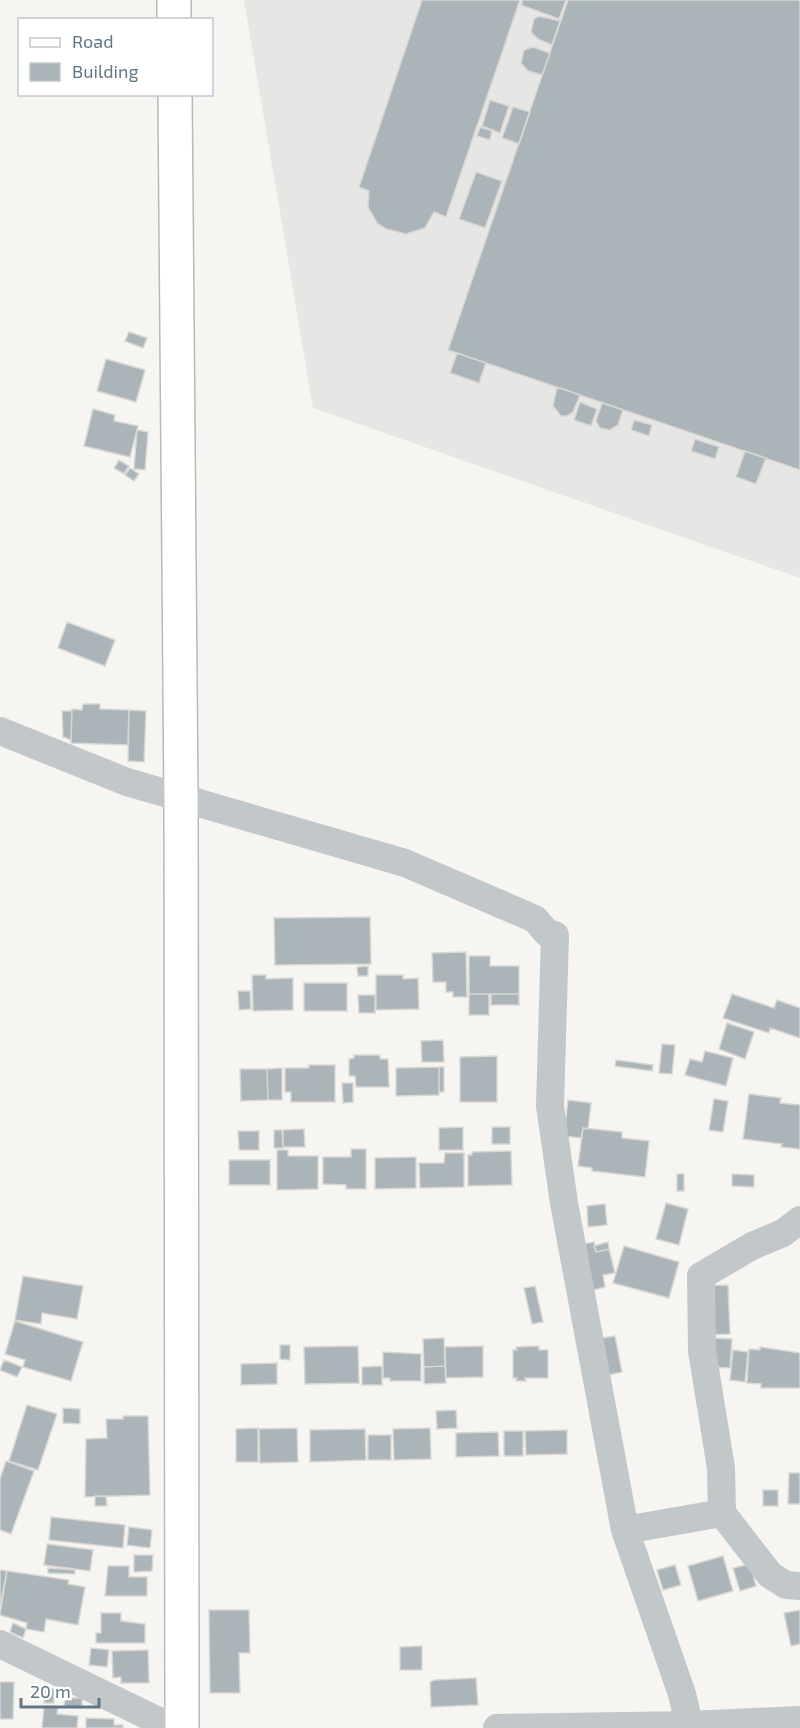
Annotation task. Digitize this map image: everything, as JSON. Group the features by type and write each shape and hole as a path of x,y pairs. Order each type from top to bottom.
{"street":[{"path":"174,0 174,18"},
{"path":"175,96 181,798 182,1728"},
{"path":"0,731 127,782 405,864 535,920 547,933 555,936 550,1106 564,1203 625,1530 690,1727"},
{"path":"800,1220 783,1233 752,1246 701,1276 702,1351 722,1468 722,1513 770,1575 786,1585 800,1586"},
{"path":"625,1530 722,1513"},
{"path":"0,1644 173,1728"},
{"path":"497,1728 690,1727 800,1720"}],"shaded area":[{"path":"244,0 800,0 800,578 313,408"}],"building":[{"path":"422,0 520,0 446,217 434,212 425,228 406,234 386,229 377,223 368,207 369,191 359,187"},
{"path":"523,0 566,0 559,19 521,5"},
{"path":"568,0 800,0 800,470 448,350"},
{"path":"539,16 560,21 552,45 538,39 531,32 534,19"},
{"path":"533,47 550,53 542,75 528,71 521,63 524,50"},
{"path":"490,100 509,106 500,133 482,126"},
{"path":"513,107 530,112 519,144 502,138"},
{"path":"480,127 492,131 490,140 477,136"},
{"path":"476,172 502,181 485,228 459,219"},
{"path":"129,332 147,338 143,348 125,341"},
{"path":"457,353 486,363 479,383 450,373"},
{"path":"106,359 145,370 136,402 97,391"},
{"path":"557,387 580,395 573,412 567,416 561,416 553,406"},
{"path":"580,402 597,409 591,426 574,420"},
{"path":"602,403 623,410 618,425 610,430 600,428 596,421"},
{"path":"93,409 115,415 114,421 138,426 130,457 84,446"},
{"path":"634,420 652,425 649,436 631,430"},
{"path":"137,430 148,432 145,470 134,469"},
{"path":"695,439 719,447 715,459 691,451"},
{"path":"745,451 766,458 756,484 736,477"},
{"path":"119,460 129,466 124,474 114,468"},
{"path":"130,468 139,474 134,481 125,475"},
{"path":"67,622 115,640 105,666 58,648"},
{"path":"83,704 100,704 100,709 129,710 128,745 71,743 72,709 82,710"},
{"path":"129,710 146,711 144,762 128,761"},
{"path":"62,711 72,711 71,740 63,737"},
{"path":"370,917 371,964 275,965 274,918"},
{"path":"466,952 467,997 453,997 453,992 446,992 446,982 433,982 432,953"},
{"path":"469,956 490,956 490,966 519,966 519,994 469,994"},
{"path":"368,966 368,976 358,976 357,967"},
{"path":"252,975 266,975 266,979 293,978 293,1010 253,1011"},
{"path":"376,975 403,975 403,979 418,978 419,1009 376,1010"},
{"path":"304,983 347,983 347,1011 304,1011"},
{"path":"238,991 250,991 251,1009 239,1010"},
{"path":"469,994 489,994 489,1015 469,1015"},
{"path":"491,994 519,994 519,1005 491,1005"},
{"path":"732,994 774,1008 777,1000 800,1008 800,1038 770,1028 769,1033 723,1018"},
{"path":"358,995 375,995 375,1013 359,1013"},
{"path":"727,1023 754,1032 745,1059 719,1049"},
{"path":"443,1040 444,1062 422,1062 421,1041"},
{"path":"662,1044 675,1045 672,1074 659,1073"},
{"path":"705,1051 733,1058 726,1086 685,1075 690,1059 702,1062"},
{"path":"354,1055 380,1055 380,1059 388,1059 389,1087 356,1087 355,1076 349,1076 349,1059 354,1058"},
{"path":"497,1056 497,1102 460,1102 460,1057"},
{"path":"616,1060 653,1065 652,1071 615,1066"},
{"path":"309,1065 335,1065 335,1102 291,1102 291,1092 285,1092 285,1068 309,1068"},
{"path":"439,1067 444,1067 444,1092 439,1092"},
{"path":"439,1067 439,1095 396,1096 396,1068"},
{"path":"282,1068 282,1100 268,1100 267,1069"},
{"path":"240,1069 267,1069 268,1100 241,1101"},
{"path":"342,1083 353,1083 353,1102 343,1103"},
{"path":"749,1094 781,1098 780,1103 800,1105 800,1149 781,1147 782,1144 743,1139"},
{"path":"714,1099 728,1101 723,1132 709,1130"},
{"path":"568,1100 591,1103 588,1129 583,1128 581,1138 564,1136"},
{"path":"463,1127 463,1150 439,1150 439,1128"},
{"path":"492,1127 510,1127 510,1144 492,1144"},
{"path":"583,1128 622,1132 622,1138 649,1141 645,1177 592,1171 592,1168 578,1166"},
{"path":"304,1129 305,1147 283,1147 283,1130"},
{"path":"274,1130 282,1130 283,1148 274,1148"},
{"path":"238,1131 259,1131 259,1150 239,1150"},
{"path":"351,1149 366,1149 366,1189 346,1189 346,1185 323,1184 323,1157 351,1157"},
{"path":"277,1150 288,1150 288,1156 318,1156 318,1189 277,1190"},
{"path":"511,1151 512,1185 468,1186 468,1155 472,1155 472,1152"},
{"path":"445,1153 464,1153 464,1187 420,1188 419,1163 444,1163"},
{"path":"416,1157 416,1188 375,1189 375,1158"},
{"path":"229,1160 270,1160 270,1185 229,1185"},
{"path":"677,1174 684,1174 684,1191 677,1191"},
{"path":"732,1174 754,1175 754,1187 732,1186"},
{"path":"666,1203 688,1209 679,1245 656,1239"},
{"path":"605,1204 607,1225 588,1227 587,1206"},
{"path":"594,1242 596,1252 609,1249 615,1273 603,1275 605,1287 586,1292 577,1245"},
{"path":"608,1242 609,1249 596,1252 594,1246"},
{"path":"624,1246 679,1262 669,1298 613,1283"},
{"path":"23,1276 83,1286 77,1319 42,1313 41,1324 15,1320"},
{"path":"728,1285 730,1334 705,1335 703,1286"},
{"path":"535,1286 543,1322 532,1324 524,1288"},
{"path":"15,1321 83,1342 71,1381 23,1367 25,1360 5,1354"},
{"path":"615,1336 622,1372 608,1375 602,1338"},
{"path":"444,1338 445,1366 424,1367 423,1339"},
{"path":"712,1338 732,1339 730,1368 711,1367"},
{"path":"280,1345 290,1345 290,1360 280,1359"},
{"path":"358,1346 359,1383 305,1384 304,1347"},
{"path":"483,1346 483,1377 446,1378 445,1347"},
{"path":"539,1346 539,1350 548,1350 548,1378 525,1378 526,1381 516,1381 517,1378 513,1378 513,1350 517,1350 516,1347"},
{"path":"760,1347 800,1353 800,1388 761,1388 761,1384 747,1383 749,1349 760,1350"},
{"path":"733,1350 748,1352 745,1382 730,1380"},
{"path":"383,1352 421,1354 421,1381 390,1381 390,1378 383,1378"},
{"path":"4,1360 22,1367 17,1377 0,1370"},
{"path":"277,1363 277,1384 241,1385 241,1364"},
{"path":"382,1366 382,1385 362,1385 362,1367"},
{"path":"445,1366 446,1383 424,1384 424,1367"},
{"path":"27,1405 57,1414 38,1470 9,1461"},
{"path":"63,1408 80,1409 80,1424 63,1423"},
{"path":"456,1410 457,1428 437,1429 436,1411"},
{"path":"123,1416 148,1416 150,1495 85,1497 86,1439 107,1438 106,1419 123,1419"},
{"path":"258,1428 258,1462 236,1462 236,1429"},
{"path":"297,1428 298,1462 260,1463 259,1429"},
{"path":"430,1428 431,1459 394,1460 393,1429"},
{"path":"365,1429 366,1460 310,1462 310,1430"},
{"path":"567,1430 567,1454 526,1455 525,1431"},
{"path":"504,1431 523,1431 523,1456 504,1456"},
{"path":"498,1432 499,1456 456,1457 456,1433"},
{"path":"368,1435 391,1435 391,1460 368,1460"},
{"path":"6,1461 34,1471 11,1534 0,1530 0,1479"},
{"path":"789,1473 800,1473 800,1504 788,1504"},
{"path":"763,1490 778,1490 778,1506 763,1506"},
{"path":"95,1496 106,1496 107,1506 95,1506"},
{"path":"51,1517 125,1525 123,1548 49,1540"},
{"path":"129,1527 152,1530 150,1548 127,1545"},
{"path":"47,1544 93,1550 90,1571 44,1565"},
{"path":"134,1555 153,1555 152,1571 134,1572"},
{"path":"723,1556 733,1591 698,1601 688,1566"},
{"path":"750,1564 756,1586 740,1591 733,1568"},
{"path":"675,1565 681,1585 663,1590 657,1570"},
{"path":"108,1566 129,1566 129,1577 147,1577 147,1596 105,1596"},
{"path":"48,1568 75,1570 75,1574 48,1573"},
{"path":"0,1570 7,1571 0,1606"},
{"path":"7,1571 69,1580 68,1584 85,1587 78,1625 46,1619 44,1632 26,1629 27,1623 0,1615"},
{"path":"209,1610 249,1610 250,1653 239,1653 240,1693 210,1693"},
{"path":"800,1610 800,1644 791,1646 784,1613"},
{"path":"101,1613 121,1613 121,1621 145,1624 145,1643 96,1643 96,1633 101,1633"},
{"path":"13,1623 26,1629 23,1638 10,1632"},
{"path":"422,1646 422,1670 400,1670 400,1647"},
{"path":"91,1648 109,1650 107,1667 89,1665"},
{"path":"148,1650 149,1683 121,1683 121,1677 113,1678 112,1651"},
{"path":"476,1678 478,1705 431,1707 430,1682"},
{"path":"0,1682 14,1682 13,1719 0,1719"},
{"path":"45,1689 54,1689 54,1703 44,1703"},
{"path":"65,1698 82,1698 82,1708 64,1707"},
{"path":"44,1706 58,1707 57,1714 78,1716 77,1728 42,1728"},
{"path":"86,1718 114,1719 114,1725 123,1725 123,1728 86,1728"}]}
